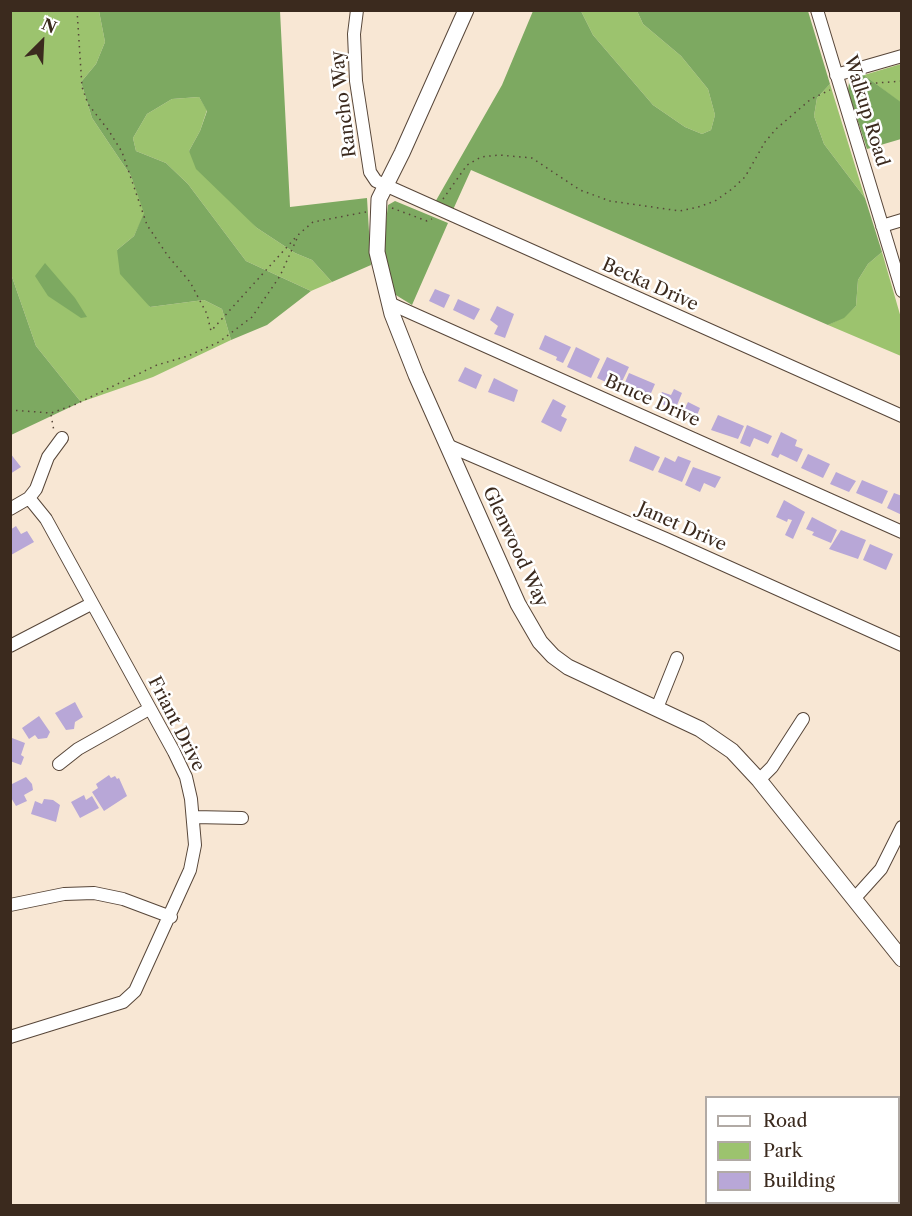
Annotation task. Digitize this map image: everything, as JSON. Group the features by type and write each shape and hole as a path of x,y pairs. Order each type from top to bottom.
{"street":[{"name":"Rancho Way","path":"357,10 354,44 361,116 370,172 372,178 384,187"},
{"name":"Glenwood Way","path":"466,10 402,153 384,187 377,210 378,252 389,303 416,375 518,604 540,642 568,667 657,708 718,740 759,780 902,959"},
{"name":"Walkup Road","path":"817,10 902,291"},
{"path":"837,80 902,56"},
{"name":"Becka Drive","path":"384,187 902,417"},
{"path":"882,226 902,220"},
{"name":"Bruce Drive","path":"389,303 902,532"},
{"path":"10,509 29,498 42,477 48,456 60,440"},
{"name":"Janet Drive","path":"447,446 666,539 902,645"},
{"name":"Friant Drive","path":"10,1037 123,1002 141,981 171,917 190,870 195,845 194,817 186,777 45,519 29,498"},
{"path":"10,646 91,604"},
{"path":"657,708 677,658"},
{"path":"59,764 78,749 149,709"},
{"path":"759,780 772,767 803,719"},
{"path":"194,817 242,818"},
{"path":"854,899 881,869 902,827"},
{"path":"10,905 64,894 94,893 123,899 171,917"}],"path":[{"path":"77,10 82,87 88,104 110,131 122,152 147,225 168,256 190,282 207,314 211,331 299,234 313,222 377,210 399,209 427,221 435,218 456,178 467,165 481,157 499,155 532,158 580,190 610,201 680,211 715,201 732,189 745,177 765,142 776,129 837,80 902,81"},
{"path":"10,410 24,413 51,413 91,398 157,365 198,352 237,330 252,317 280,276 299,234"},
{"path":"51,413 60,440"}],"green space":[{"path":"11,11 99,11 105,42 96,64 81,82 92,118 131,176 145,213 134,236 117,250 150,307 204,300 222,309 231,340 153,377 81,402 36,346 11,274"},
{"path":"99,11 280,11 290,207 367,198 371,265 332,282 312,260 295,253 257,228 196,169 189,151 200,131 207,111 199,97 172,99 147,114 133,138 136,151 166,163 188,184 246,261 311,291 267,325 231,340 222,309 204,300 150,307 120,274 117,250 134,236 144,213 131,176 92,118 81,82 96,64 105,42"},
{"path":"533,11 581,11 593,35 653,105 685,127 702,134 711,130 715,115 708,89 681,56 643,24 637,11 808,11 830,84 817,98 814,116 824,144 865,198 882,252 868,264 858,280 856,306 844,318 828,325 471,170 452,212 434,204 502,85"},
{"path":"581,11 637,11 643,24 681,56 708,89 715,115 711,130 702,134 685,127 653,105 593,35"},
{"path":"901,64 901,103 864,75"},
{"path":"864,75 902,103 901,139 867,149 848,91 849,82 853,77"},
{"path":"830,84 865,198 824,144 814,116 817,98"},
{"path":"199,97 207,110 200,131 189,151 257,228 295,253 312,260 332,282 311,291 246,261 188,184 166,163 136,151 133,138 147,114 172,99"},
{"path":"395,201 448,223 412,305 391,292 383,247 388,205"},
{"path":"882,252 901,318 901,356 828,325 844,317 856,306 858,280 868,264"},
{"path":"45,263 75,298 87,317 81,318 48,296 35,276"},
{"path":"11,274 36,346 81,402 11,435"},
{"path":"808,1204 878,1204 877,1206"}],"building":[{"path":"435,289 450,295 444,308 429,301"},
{"path":"458,299 480,309 474,320 453,310"},
{"path":"497,306 514,314 505,338 494,334 498,326 490,320"},
{"path":"545,335 571,347 563,363 556,360 557,357 539,349"},
{"path":"576,347 600,359 591,378 567,367"},
{"path":"607,357 629,367 619,388 597,378"},
{"path":"465,367 482,375 476,389 458,381"},
{"path":"629,373 655,384 648,400 623,387"},
{"path":"494,378 518,390 514,402 488,392"},
{"path":"674,389 682,393 675,410 658,402 662,392 671,395"},
{"path":"553,399 566,406 561,416 567,419 561,432 541,422"},
{"path":"688,402 700,408 695,420 682,414"},
{"path":"718,415 744,426 738,439 711,430"},
{"path":"747,425 772,436 768,444 754,438 750,447 740,443"},
{"path":"781,432 797,440 795,446 803,449 797,462 780,454 778,458 771,455"},
{"path":"635,446 660,457 653,471 629,461"},
{"path":"10,453 21,467 10,474"},
{"path":"808,454 830,464 823,478 801,468"},
{"path":"678,456 691,461 682,482 658,472 665,457 675,462"},
{"path":"693,467 721,477 715,488 704,483 700,492 685,485"},
{"path":"836,472 856,481 849,492 830,484"},
{"path":"862,480 888,491 882,504 856,493"},
{"path":"894,493 902,496 902,515 887,508"},
{"path":"784,500 805,512 793,539 785,535 792,520 788,519 787,522 776,517"},
{"path":"812,517 837,530 831,543 812,535 814,532 806,529"},
{"path":"16,526 21,534 27,531 34,542 11,555 10,530"},
{"path":"841,530 866,540 858,559 829,549"},
{"path":"870,544 893,554 886,570 863,560"},
{"path":"75,702 83,717 75,722 74,729 66,730 55,713"},
{"path":"39,716 50,732 47,738 38,739 35,735 29,739 22,728"},
{"path":"12,738 25,743 21,765 10,761"},
{"path":"109,775 111,778 115,776 119,778 127,796 104,811 92,792 98,788 96,784"},
{"path":"26,777 32,784 33,790 24,795 27,801 16,806 10,796 10,785"},
{"path":"84,795 86,800 92,796 99,808 80,818 71,802"},
{"path":"44,799 53,800 60,805 56,822 31,814 35,801 42,804"}]}
